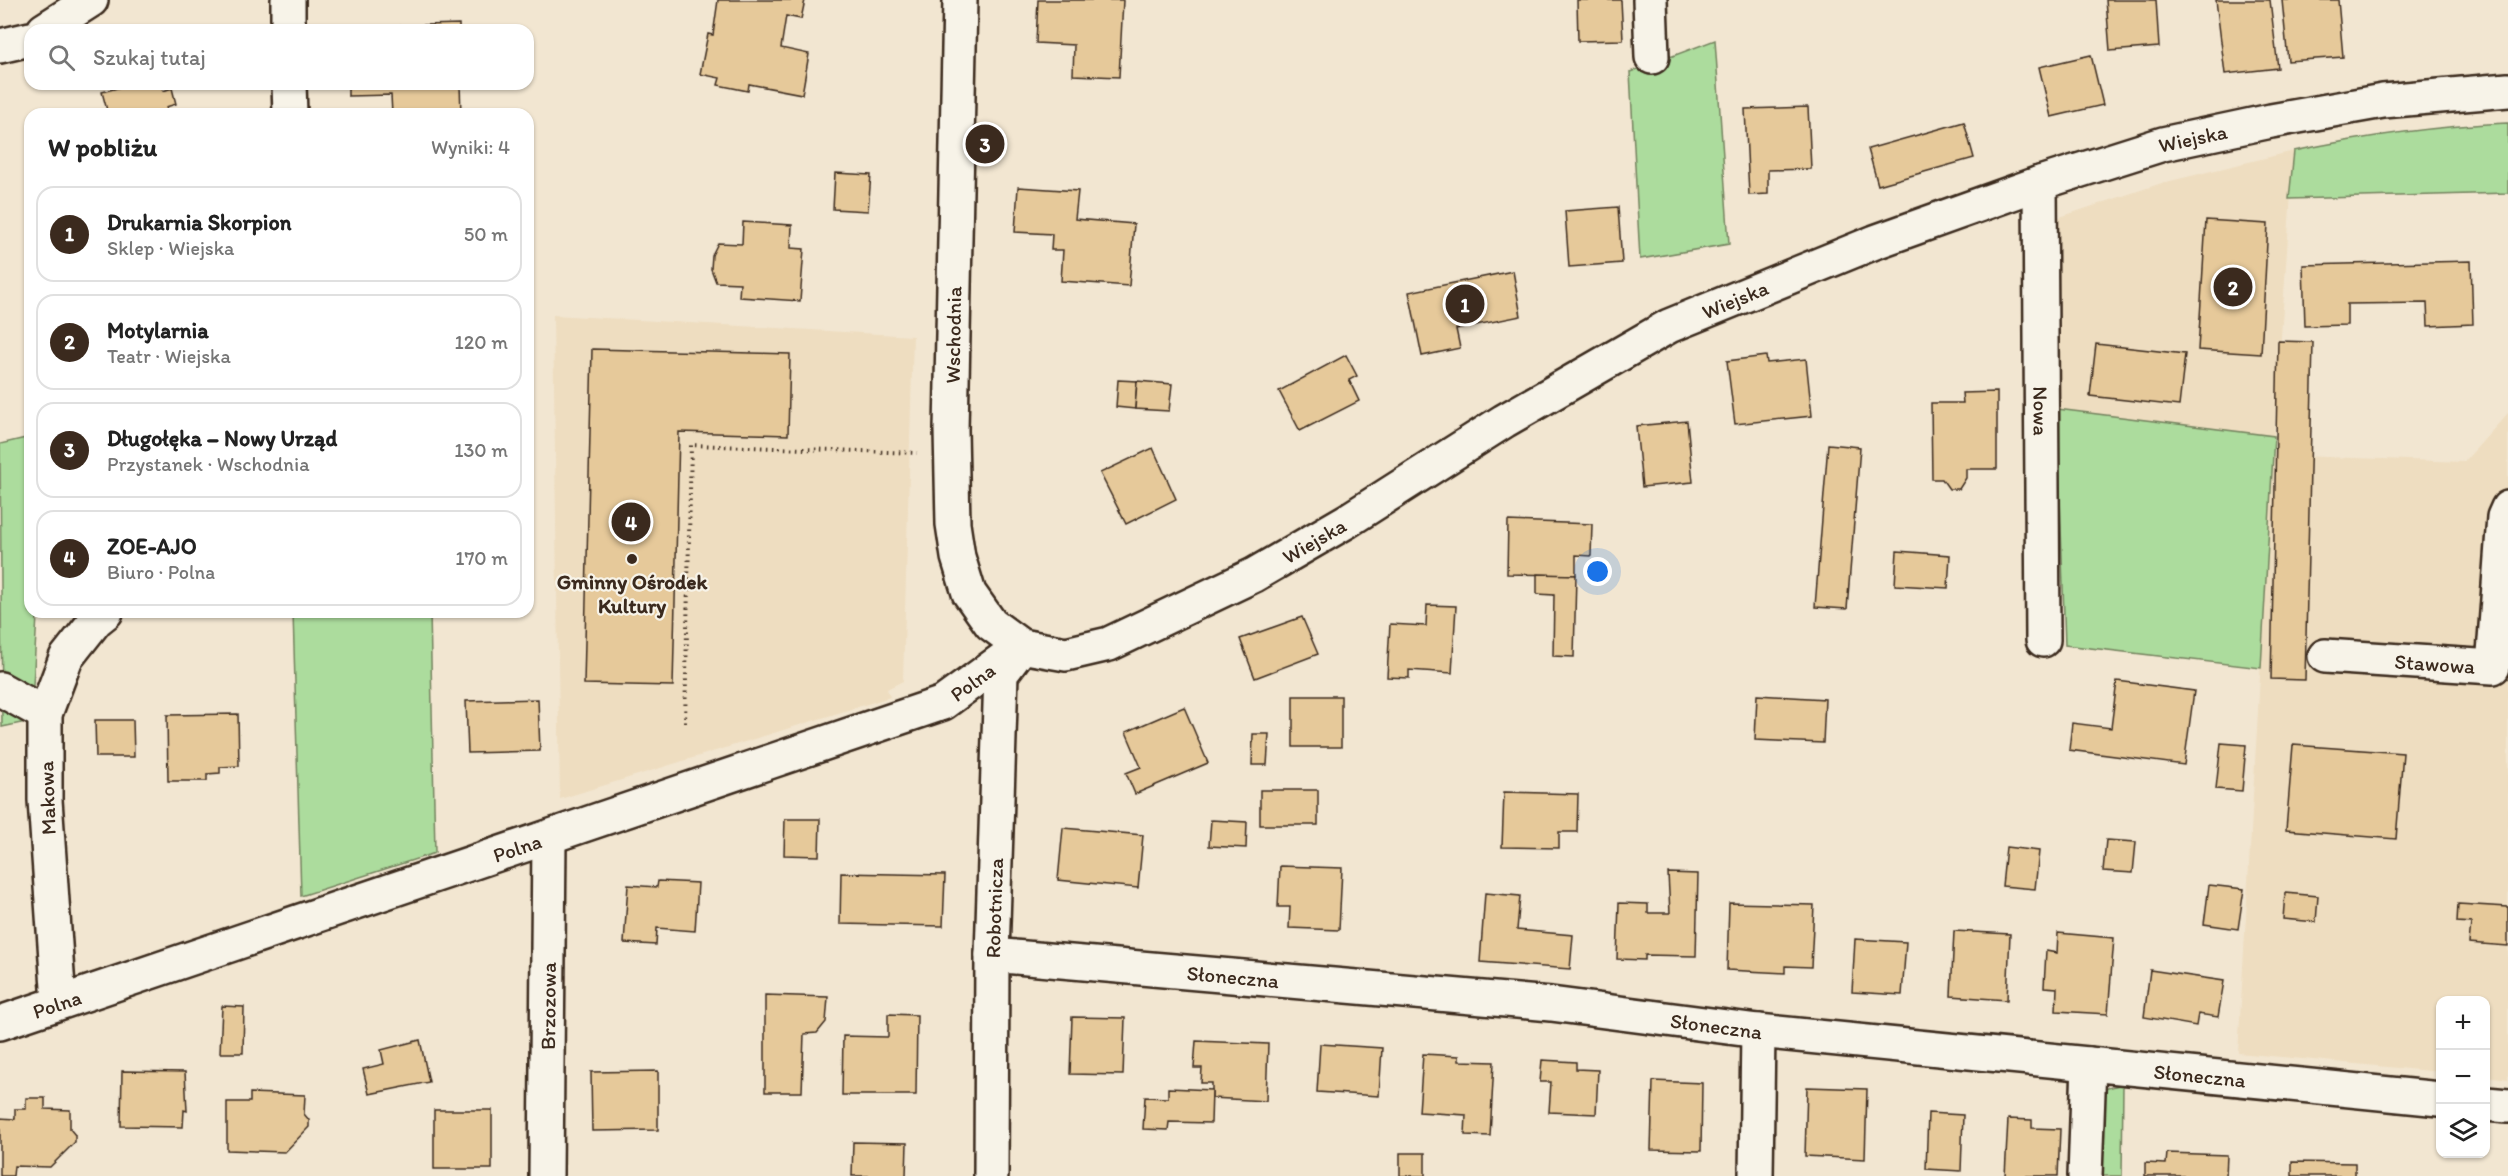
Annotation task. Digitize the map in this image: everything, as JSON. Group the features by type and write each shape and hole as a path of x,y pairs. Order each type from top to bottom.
{"street":[{"path":"53,24 91,0"},
{"path":"288,0 288,24"},
{"name":"Wschodnia","path":"960,0 951,430 953,524 961,570 976,604 991,624 1021,646"},
{"path":"1650,0 1652,57"},
{"path":"0,46 24,40"},
{"path":"289,90 290,108"},
{"name":"Wiejska","path":"1021,646 1066,654 1108,644 1151,626 1264,569 1504,421 1669,326 1875,242 2040,183 2163,144 2271,120 2383,101 2508,90"},
{"name":"Nowa","path":"2040,183 2043,640"},
{"name":"Stawowa","path":"2325,656 2493,666 2504,517 2508,508"},
{"name":"Makowa","path":"59,1002 45,800 45,714 66,658 98,618"},
{"name":"Polna","path":"0,1023 942,703 1021,646"},
{"name":"Robotnicza","path":"991,1176 992,955 1001,674 1021,646"},
{"path":"0,689 45,714"},
{"name":"Brzozowa","path":"546,1176 549,838"},
{"name":"Słoneczna","path":"992,955 1551,1004 1758,1031 2436,1099"},
{"path":"1756,1176 1758,1031"},
{"path":"2085,1176 2089,1064"},
{"path":"2490,1104 2508,1106"}],"path":[{"path":"685,723 692,445 924,454"}],"shaded area":[{"path":"2294,151 2274,436 2057,409 2057,218 2162,183"},
{"path":"553,315 913,336 903,681 887,689 890,697 560,799"},
{"path":"2508,413 2508,1079 2490,1077 2490,996 2436,996 2436,1072 2238,1053 2273,455 2464,462"}],"green space":[{"path":"1715,40 1729,244 1640,259 1630,72"},
{"path":"2508,123 2508,193 2289,199 2294,151 2400,132"},
{"path":"2057,409 2274,436 2261,668 2065,645"},
{"path":"24,438 24,618 37,618 31,721 2,727 0,444"},
{"path":"293,618 430,618 435,853 301,896"},
{"path":"2123,1084 2122,1176 2096,1176 2100,1090"}],"building":[{"path":"718,0 805,0 801,19 786,16 781,48 809,54 802,94 749,84 748,91 718,85 720,78 700,74 708,34 713,35"},
{"path":"1038,0 1123,0 1119,77 1073,75 1074,45 1036,43"},
{"path":"1577,0 1621,0 1623,40 1578,41"},
{"path":"2106,0 2156,0 2159,47 2110,51"},
{"path":"2216,0 2270,0 2278,68 2225,74"},
{"path":"2282,0 2338,0 2343,57 2288,61"},
{"path":"2091,55 2103,105 2051,117 2039,67"},
{"path":"172,90 176,104 166,108 106,108 102,92"},
{"path":"348,90 460,90 461,108 392,108 391,95 348,96"},
{"path":"1808,107 1811,169 1768,170 1768,194 1749,195 1745,109"},
{"path":"1964,122 1974,158 1878,185 1868,149"},
{"path":"835,173 871,175 868,211 833,209"},
{"path":"1018,187 1078,191 1075,219 1134,224 1129,286 1061,281 1063,250 1051,250 1052,234 1015,232"},
{"path":"1618,207 1622,263 1569,267 1565,211"},
{"path":"2206,220 2268,224 2261,354 2198,350"},
{"path":"743,222 792,225 791,248 804,249 800,301 739,297 740,283 716,282 711,269 712,255 718,243 742,244"},
{"path":"2471,261 2473,324 2428,326 2427,303 2347,304 2347,325 2305,326 2303,265"},
{"path":"1513,271 1521,316 1456,329 1460,348 1422,356 1409,292"},
{"path":"2278,341 2313,342 2305,680 2271,679"},
{"path":"2096,344 2185,354 2179,406 2090,396"},
{"name":"Gminny Ośrodek Kultury","path":"592,349 790,354 788,435 679,432 673,686 584,684"},
{"path":"1346,355 1357,376 1349,380 1359,401 1300,431 1279,391"},
{"path":"1766,356 1767,363 1806,359 1812,416 1735,424 1727,361"},
{"path":"1118,380 1137,381 1135,409 1116,407"},
{"path":"1137,381 1172,384 1169,411 1135,409"},
{"path":"1997,392 1997,469 1966,469 1966,478 1959,489 1949,489 1942,479 1932,479 1931,403 1963,403 1962,393"},
{"path":"1687,421 1693,482 1642,487 1636,426"},
{"path":"1828,444 1860,447 1847,609 1815,607"},
{"path":"1153,448 1176,499 1126,524 1100,473"},
{"path":"1508,521 1592,524 1591,556 1576,555 1576,575 1507,574"},
{"path":"1897,551 1950,555 1948,588 1895,585"},
{"path":"1537,574 1576,575 1574,657 1553,656 1554,595 1537,594"},
{"path":"1427,605 1456,606 1452,673 1409,670 1409,678 1387,677 1390,624 1426,626"},
{"path":"1302,617 1318,654 1255,678 1240,639"},
{"path":"2117,681 2194,691 2184,765 2069,750 2072,723 2111,728"},
{"path":"1757,695 1825,699 1823,743 1755,740"},
{"path":"1293,696 1341,696 1341,747 1293,747"},
{"path":"538,699 540,751 468,753 466,701"},
{"path":"1184,707 1208,763 1135,794 1126,773 1141,767 1126,732"},
{"path":"238,714 239,766 220,767 220,773 207,774 207,781 168,781 167,715"},
{"path":"95,720 133,720 134,757 96,757"},
{"path":"1253,734 1269,734 1267,765 1252,765"},
{"path":"2221,743 2246,745 2242,791 2216,789"},
{"path":"2293,745 2403,753 2396,839 2286,830"},
{"path":"1260,790 1318,790 1318,825 1260,825"},
{"path":"1504,792 1578,794 1577,832 1559,832 1559,848 1502,847"},
{"path":"785,819 820,819 819,856 784,855"},
{"path":"1211,820 1247,822 1246,848 1209,846"},
{"path":"1063,828 1143,835 1138,888 1058,880"},
{"path":"2106,840 2136,842 2133,873 2103,871"},
{"path":"2006,847 2039,851 2035,889 2002,886"},
{"path":"1280,866 1342,868 1339,930 1289,928 1290,907 1278,907"},
{"path":"841,873 945,875 943,926 840,924"},
{"path":"1668,873 1698,874 1696,956 1645,955 1645,960 1617,959 1619,903 1648,904 1648,913 1670,913"},
{"path":"658,881 698,883 695,931 657,928 656,945 624,943 628,885 657,887"},
{"path":"2209,885 2244,889 2238,929 2204,924"},
{"path":"1485,893 1520,896 1517,930 1573,935 1570,969 1480,962"},
{"path":"2285,893 2318,896 2316,922 2283,919"},
{"path":"1729,903 1814,905 1811,967 1785,966 1785,973 1727,970"},
{"path":"2458,904 2508,907 2508,946 2469,943 2471,923 2457,922"},
{"path":"1954,931 2010,934 2007,1000 1951,996"},
{"path":"2058,933 2114,938 2108,1014 2056,1011 2057,988 2044,987 2046,951 2057,953"},
{"path":"1855,939 1906,942 1902,995 1852,992"},
{"path":"2150,970 2224,981 2218,1017 2198,1014 2196,1026 2144,1017"},
{"path":"765,995 828,997 826,1022 817,1033 804,1034 802,1092 765,1092"},
{"path":"222,1006 244,1007 243,1053 220,1053"},
{"path":"888,1014 917,1015 916,1095 842,1095 843,1036 888,1037"},
{"path":"1072,1017 1125,1018 1123,1075 1070,1074"},
{"path":"420,1040 429,1082 369,1094 363,1069 384,1064 381,1050"},
{"path":"1196,1041 1268,1044 1266,1101 1212,1098 1212,1083 1201,1083 1202,1068 1194,1068"},
{"path":"1320,1044 1382,1048 1379,1096 1317,1092"},
{"path":"1423,1054 1459,1056 1459,1061 1494,1062 1490,1136 1465,1135 1466,1115 1419,1112"},
{"path":"1542,1060 1576,1062 1576,1069 1598,1070 1596,1114 1549,1112 1551,1082 1540,1082"},
{"path":"122,1071 185,1072 187,1111 184,1110 183,1127 121,1126"},
{"path":"658,1071 658,1130 592,1131 591,1072"},
{"path":"1653,1081 1702,1083 1701,1151 1651,1150"},
{"path":"1807,1087 1867,1089 1865,1159 1805,1156"},
{"path":"1168,1088 1212,1090 1211,1123 1169,1122 1168,1130 1143,1129 1145,1097 1168,1098"},
{"path":"250,1093 305,1095 304,1114 309,1120 309,1127 285,1152 227,1150 227,1102 250,1102"},
{"path":"26,1098 45,1098 45,1109 70,1110 70,1129 75,1135 75,1142 50,1167 14,1166 13,1176 0,1176 0,1118 15,1119 15,1109 26,1109"},
{"path":"434,1110 492,1110 492,1169 434,1169"},
{"path":"1928,1113 1963,1115 1961,1171 1926,1169"},
{"path":"2008,1119 2032,1120 2032,1128 2060,1129 2058,1176 2005,1176"},
{"path":"853,1142 907,1143 906,1176 852,1176"},
{"path":"1400,1153 1425,1153 1425,1176 1400,1176"},
{"path":"2167,1153 2227,1155 2226,1176 2145,1176 2145,1163 2166,1164"},
{"path":"2292,1162 2355,1163 2355,1176 2292,1176"}],"place":[{"name":"Długołęka – Nowy Urząd","path":"985,144"},
{"name":"Motylarnia","path":"2233,287"},
{"name":"Drukarnia Skorpion","path":"1465,304"},
{"name":"ZOE-AJO","path":"631,522"},
{"name":"Gminny Ośrodek Kultury","path":"632,559"}]}
